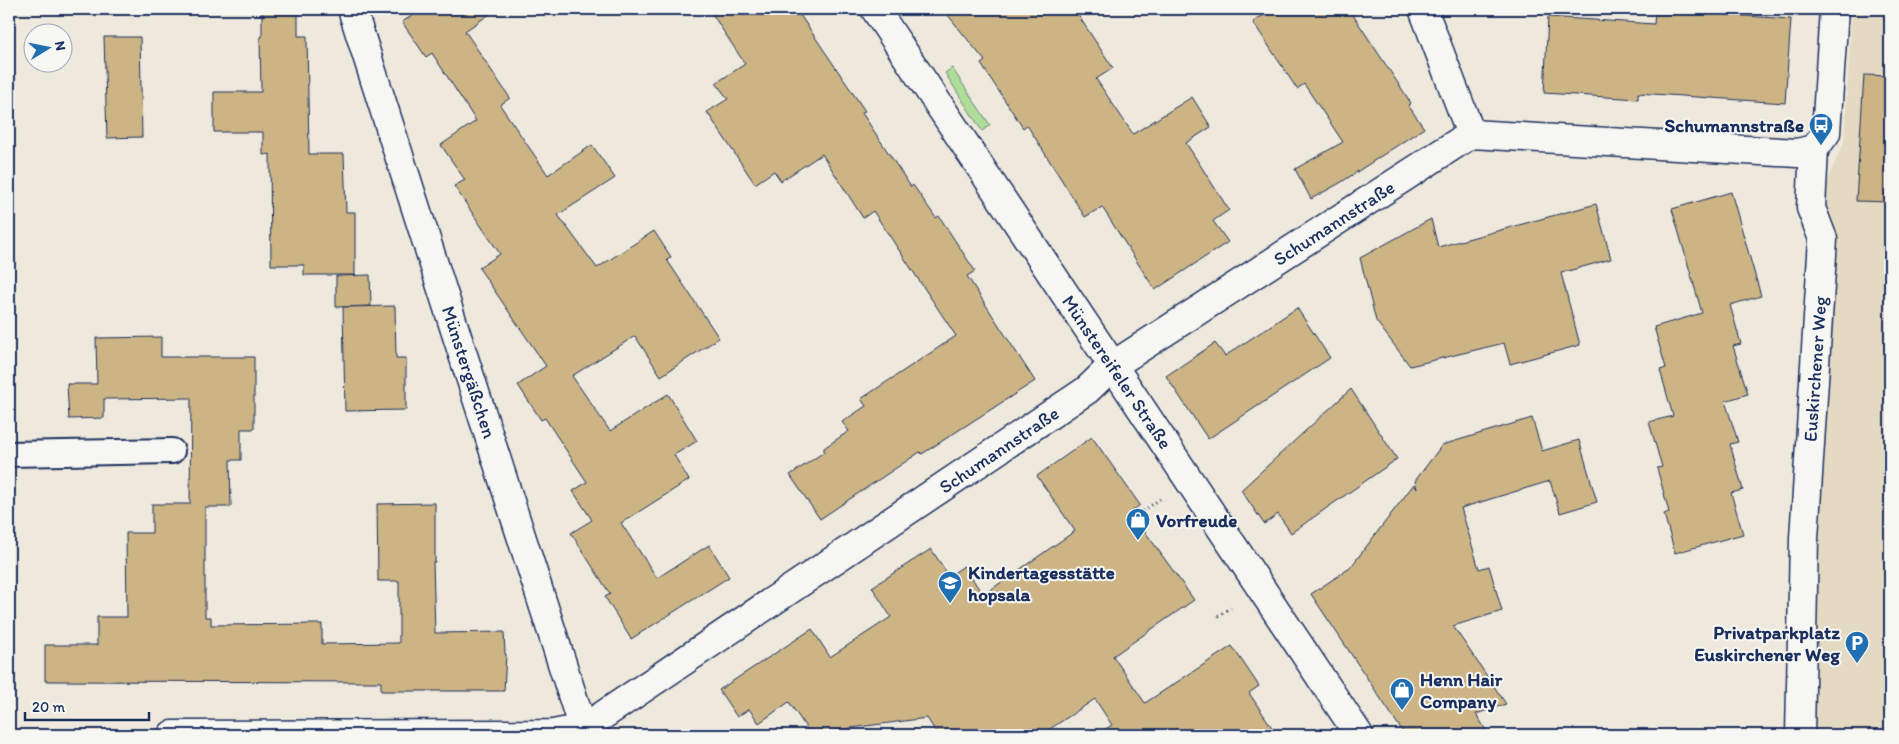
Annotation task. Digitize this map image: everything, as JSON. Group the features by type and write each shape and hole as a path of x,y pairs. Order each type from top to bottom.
{"street":[{"name":"Münstergäßchen","path":"352,9 585,732"},
{"name":"Münstereifeler Straße","path":"875,9 1359,735"},
{"path":"1423,9 1471,134 1797,153 1814,149"},
{"name":"Euskirchener Weg","path":"1800,735 1804,538 1823,239 1811,208 1814,149 1826,133 1834,9"},
{"name":"Schumannstraße","path":"172,735 553,734 585,732 1087,390 1112,366 1471,134"}],"lane":[{"path":"9,454 172,451"}],"path":[{"path":"1135,517 1165,496"},
{"path":"1218,616 1238,604"}],"shaded area":[{"path":"1852,9 1890,9 1890,735 1812,735 1823,190 1844,142"}],"green space":[{"path":"952,68 990,125 982,131 945,73"}],"building":[{"path":"262,9 298,9 298,36 307,36 309,154 344,154 346,212 355,212 355,275 304,275 304,265 271,265 270,154 263,155 263,132 214,132 214,92 261,92 260,37 262,37"},
{"path":"423,9 497,9 465,31 510,98 500,105 548,175 592,145 615,178 558,215 597,268 654,231 671,257 667,260 719,338 661,376 635,336 572,376 610,431 668,394 697,441 674,455 689,480 621,523 657,578 709,545 729,577 631,639 605,597 610,594 571,533 592,520 573,491 587,482 545,418 541,420 518,385 546,366 479,268 500,254 454,186 465,180 441,145 476,121 432,53 426,57 402,22"},
{"path":"709,9 796,9 865,111 862,113 911,187 913,185 936,218 939,216 975,271 967,276 1035,381 922,454 920,452 820,519 790,475 824,452 824,448 849,431 842,422 866,406 861,399 956,336 873,211 863,218 822,154 781,181 774,171 755,184 707,112 728,99 716,83 745,64"},
{"path":"943,9 1074,9 1113,68 1096,79 1133,134 1192,97 1211,127 1186,143 1229,210 1213,221 1228,242 1155,290 1102,207 1085,217 1027,125 1023,128 981,64 985,61"},
{"path":"1273,9 1349,9 1411,103 1408,105 1424,128 1340,183 1311,199 1295,169 1343,142 1304,84 1297,89 1253,22"},
{"path":"1655,10 1791,19 1785,103 1638,93 1638,99 1544,93 1548,17 1654,24"},
{"path":"104,37 140,37 142,137 107,138"},
{"path":"1864,75 1890,76 1890,202 1856,201"},
{"path":"1731,192 1761,296 1730,305 1741,344 1733,346 1748,394 1725,401 1738,442 1730,444 1743,490 1731,493 1743,534 1675,553 1664,514 1669,512 1657,468 1662,467 1649,422 1673,416 1660,370 1666,368 1654,327 1702,313 1672,209"},
{"path":"1596,204 1611,259 1561,273 1580,345 1510,364 1504,343 1410,366 1376,321 1360,258 1431,219 1438,247"},
{"path":"370,275 371,306 336,307 336,276"},
{"path":"395,306 396,358 406,358 406,410 345,411 343,307"},
{"path":"1297,308 1330,358 1208,439 1166,376 1215,343 1225,356"},
{"path":"161,337 161,357 254,357 254,429 241,429 241,460 230,460 231,507 205,507 205,617 211,617 211,625 322,624 322,644 399,643 399,581 378,581 377,504 435,503 435,562 433,562 435,633 504,632 506,654 504,691 381,691 381,682 45,681 45,645 97,645 97,617 127,617 126,533 152,533 152,504 190,504 191,398 104,399 104,418 69,419 67,384 97,384 96,338"},
{"path":"1351,389 1397,459 1291,533 1278,514 1264,524 1241,490"},
{"path":"1532,418 1542,451 1579,440 1597,502 1560,513 1550,481 1461,508 1479,569 1489,566 1502,611 1453,626 1506,704 1476,714 1489,735 1405,735 1311,594 1350,568 1414,484 1417,489 1415,481 1442,445"},
{"path":"1092,437 1140,505 1131,512 1194,600 1113,656 1145,703 1232,646 1259,686 1249,693 1277,735 1096,735 1112,725 1095,699 1041,735 938,735 927,718 836,730 837,735 811,735 789,702 759,723 749,709 737,717 719,690 812,629 830,657 891,617 872,587 931,549 949,576 964,566 983,595 1075,531 1037,476"}],"place":[{"name":"Schumannstraße","path":"1821,146"},
{"name":"Vorfreude","path":"1138,541"},
{"name":"Kindertagesstätte hopsala","path":"950,604"},
{"name":"Privatparkplatz Euskirchener Weg","path":"1857,664"},
{"name":"Henn Hair Company","path":"1402,711"}]}
